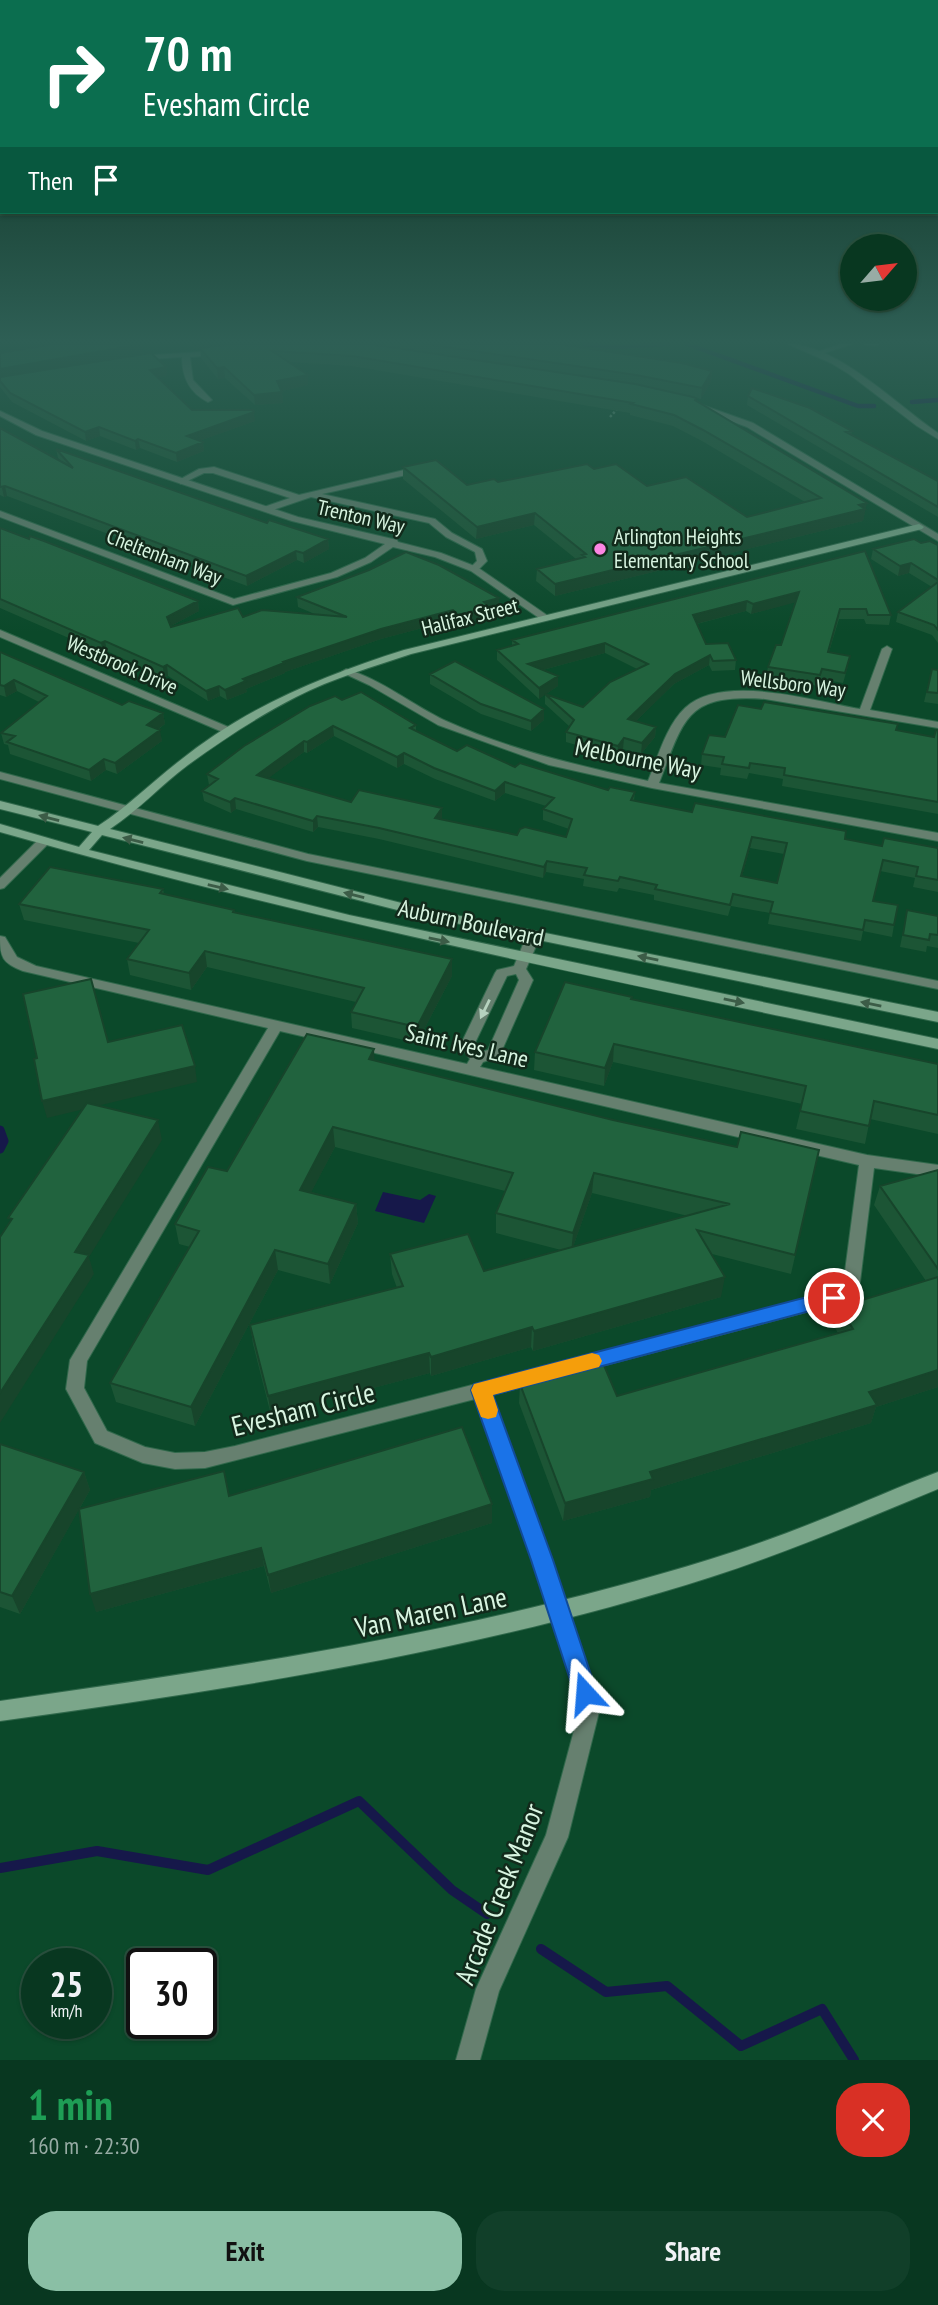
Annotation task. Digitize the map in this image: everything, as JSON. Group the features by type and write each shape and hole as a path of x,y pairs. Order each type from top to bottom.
{"main road":[{"name":"Halifax Street","path":"81,852 98,832 131,810 182,764 229,731 293,694 346,672 408,652 919,527"},
{"name":"Auburn Boulevard","path":"0,805 421,912 938,1017"},
{"name":"Auburn Boulevard","path":"0,828 81,852 522,963 938,1044"},
{"name":"Van Maren Lane","path":"0,1712 191,1685 386,1651 557,1612 715,1565 807,1533 938,1480"}],"street":[{"name":"Trenton Way","path":"61,440 320,526 394,542 474,569 546,618"},
{"path":"775,440 938,538"},
{"path":"267,509 296,497 433,467"},
{"path":"181,481 202,471 215,470 296,497"},
{"path":"310,494 432,521 449,535 479,551 482,561 474,569"},
{"name":"Cheltenham Way","path":"0,514 233,602 334,575 368,560 394,542"},
{"name":"Westbrook Drive","path":"0,633 229,731"},
{"path":"864,712 887,649"},
{"name":"Melbourne Way","path":"346,672 373,683 442,723 553,763 652,785 938,837"},
{"name":"Wellsboro Way","path":"652,785 684,714 706,700 728,695 752,695 938,724"},
{"path":"0,775 307,857 938,985"},
{"path":"0,885 44,841"},
{"path":"522,963 502,973 467,1046 475,1064 494,1054 526,980 522,963 534,935"},
{"name":"Saint Ives Lane","path":"0,940 4,953 16,965 34,971 276,1027 475,1064 867,1161 938,1171"},
{"name":"Evesham Circle","path":"276,1027 79,1360 75,1390 101,1437 143,1455 175,1461 205,1460 834,1298 852,1282 867,1161"},
{"name":"Arcade Creek Manor","path":"468,2060 488,1989 557,1837 590,1708 542,1560 481,1390"}],"shaded area":[{"path":"383,1192 420,1200 429,1194 436,1196 424,1223 375,1211"}],"building":[{"path":"0,440 22,440 73,468 56,449 267,523 269,520 328,539 303,553 296,551 246,576 5,486 0,487"},
{"path":"141,440 203,442 176,453"},
{"path":"721,440 762,440 867,503 859,505 865,509 555,584 537,569 585,557 582,555 586,554 535,513 477,527 403,467 436,460 467,485 494,479 498,482 587,464 594,469 616,464 647,486 686,477 747,517 821,498"},
{"path":"824,440 861,440 938,481 938,507"},
{"path":"0,528 29,539 30,536 44,541 198,601 167,617 171,627 238,608 243,617 262,610 347,617 297,597 369,570 406,552 439,565 499,598 484,602 490,607 458,615 453,610 381,629 283,662 225,690 219,686 206,691 167,665 163,667 105,641 101,643 0,599"},
{"path":"914,539 921,543 930,541 938,545 938,580 911,563 900,566 873,549"},
{"path":"865,551 891,615 868,615 866,609 840,609 828,652 850,656 845,673 822,669 820,675 768,667 776,645 781,645 799,592 753,604 747,601 693,615 706,644 728,643 736,660 713,661 710,655 675,674 628,719 656,727 642,743 624,738 618,746 566,732 574,720 545,694 583,707 610,682 648,664 605,643 528,664 558,676 539,688 497,650 518,644 512,640"},
{"path":"938,582 938,630 934,625 898,612"},
{"path":"0,652 122,705 129,701 163,713 147,725 160,730 115,763 104,759 89,770 7,742 15,736 1,733 47,696 14,680 4,686 0,685"},
{"path":"455,661 544,709 531,721 481,704 430,674"},
{"path":"932,669 938,670 938,693 927,692"},
{"path":"361,692 416,725 410,728 457,751 467,745 515,767 520,763 608,790 610,787 635,792 631,800 692,812 695,803 846,831 845,839 882,846 884,838 938,848 938,880 916,876 918,867 883,860 873,901 898,905 894,925 865,920 863,930 770,913 773,902 733,894 730,905 655,889 657,885 620,877 618,881 584,875 587,868 547,861 544,867 379,828 317,816 313,821 235,798 230,802 202,791 218,779 207,774 244,746 310,706 335,696 342,700","holes":["333,726 397,757 404,753 434,768 495,791 505,782 554,798 543,809 572,819 566,837 525,827 520,829 517,835 435,818 442,808 359,790 351,802 257,775 304,741 307,742","752,837 787,843 777,883 741,876"]},
{"path":"764,702 898,724 896,730 934,737 938,730 938,802 784,775 785,768 750,763 749,768 722,764 724,757 702,754 709,735 725,737 738,705 761,709"},
{"path":"50,867 163,889 160,893 234,910 233,912 452,959 417,1027 351,1012 364,988 205,951 189,973 127,959 149,930 19,904"},
{"path":"907,910 938,916 938,935 930,934 929,940 903,935"},
{"path":"91,979 108,1042 182,1025 195,1066 42,1101 34,1059 37,1058 23,994"},
{"path":"565,982 632,997 631,999 938,1064 938,1115 874,1101 869,1126 800,1111 806,1086 614,1044 605,1068 535,1052"},
{"path":"307,1034 374,1049 369,1059 613,1120 737,1147 741,1132 819,1150 795,1255 697,1230 725,1277 534,1331 532,1327 431,1357 429,1353 268,1396 250,1325 403,1286 390,1254 468,1234 484,1271 730,1204 594,1173 573,1233 496,1213 513,1173 333,1127 300,1190 356,1204 328,1264 275,1250 191,1407 110,1383 199,1231 175,1224 208,1167 227,1171"},
{"path":"87,1103 158,1120 75,1252 89,1255 0,1393 0,1237 12,1219 8,1218"},
{"path":"938,1170 938,1269 880,1186"},
{"path":"938,1277 938,1370 869,1392 877,1405 650,1472 653,1479 565,1503 520,1384 603,1363 617,1396 853,1329 839,1307"},
{"path":"462,1427 492,1504 268,1575 261,1548 90,1594 79,1509 224,1471 229,1496"},
{"path":"0,1444 84,1472 12,1596 0,1592"}],"waterway":[{"path":"0,1130 4,1141 0,1149"},
{"path":"0,1868 97,1851 208,1870 359,1801 452,1890 487,1914"},
{"path":"541,1949 606,1992 667,1986 741,2046 822,2009 854,2060"}],"slow traffic":[{"path":"488,1410 481,1390 592,1361"}],"place":[{"name":"Arlington Heights Elementary School","path":"600,549"}],"route":[{"path":"585,1693 542,1560 481,1390 834,1298"}]}
